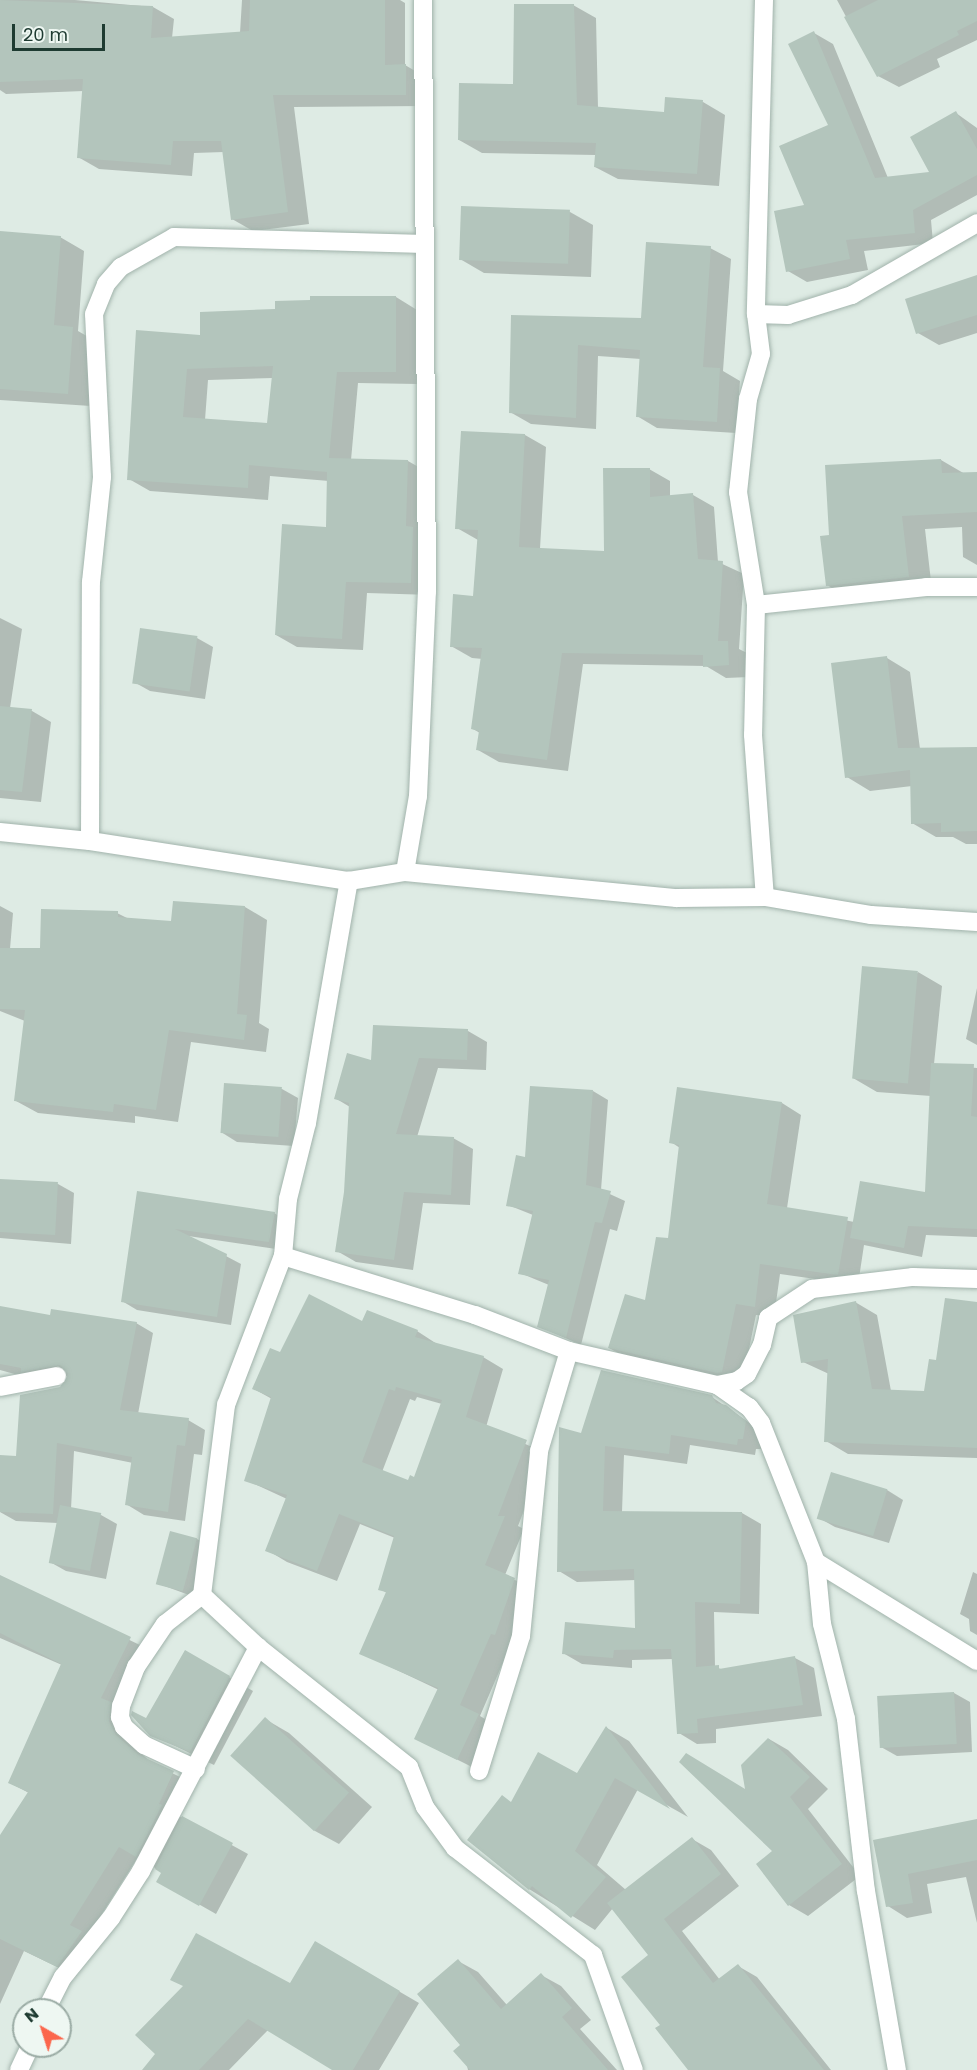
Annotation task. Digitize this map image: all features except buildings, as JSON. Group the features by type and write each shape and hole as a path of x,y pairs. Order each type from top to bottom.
{"street":[{"path":"405,872 418,796 427,592 423,0"},
{"path":"764,0 756,314 761,354 748,399 738,492 756,605 753,735 765,897"},
{"path":"756,314 788,315 852,295 977,223"},
{"path":"90,841 91,582 102,477 94,314 106,284 129,261 174,237 425,244"},
{"path":"756,605 926,587 977,587"},
{"path":"0,832 90,841 349,881 405,872 655,897 765,897 871,915 977,922"},
{"path":"196,1768 144,1745 124,1728 120,1717 136,1667 165,1624 202,1595 225,1405 283,1256 288,1198 307,1123 349,881"},
{"path":"283,1256 476,1315 569,1351 736,1389 761,1423 816,1562 822,1624 846,1719 868,1902 897,2070"},
{"path":"736,1389 754,1364 768,1318 812,1289 913,1277 977,1279"},
{"path":"479,1771 521,1636 539,1451 569,1351"},
{"path":"0,1387 57,1376"},
{"path":"816,1562 977,1661"},
{"path":"202,1595 258,1647 409,1767 425,1807 455,1848 593,1955 633,2070"},
{"path":"52,1998 63,1977 111,1918 129,1890 196,1768 258,1647"}]}
